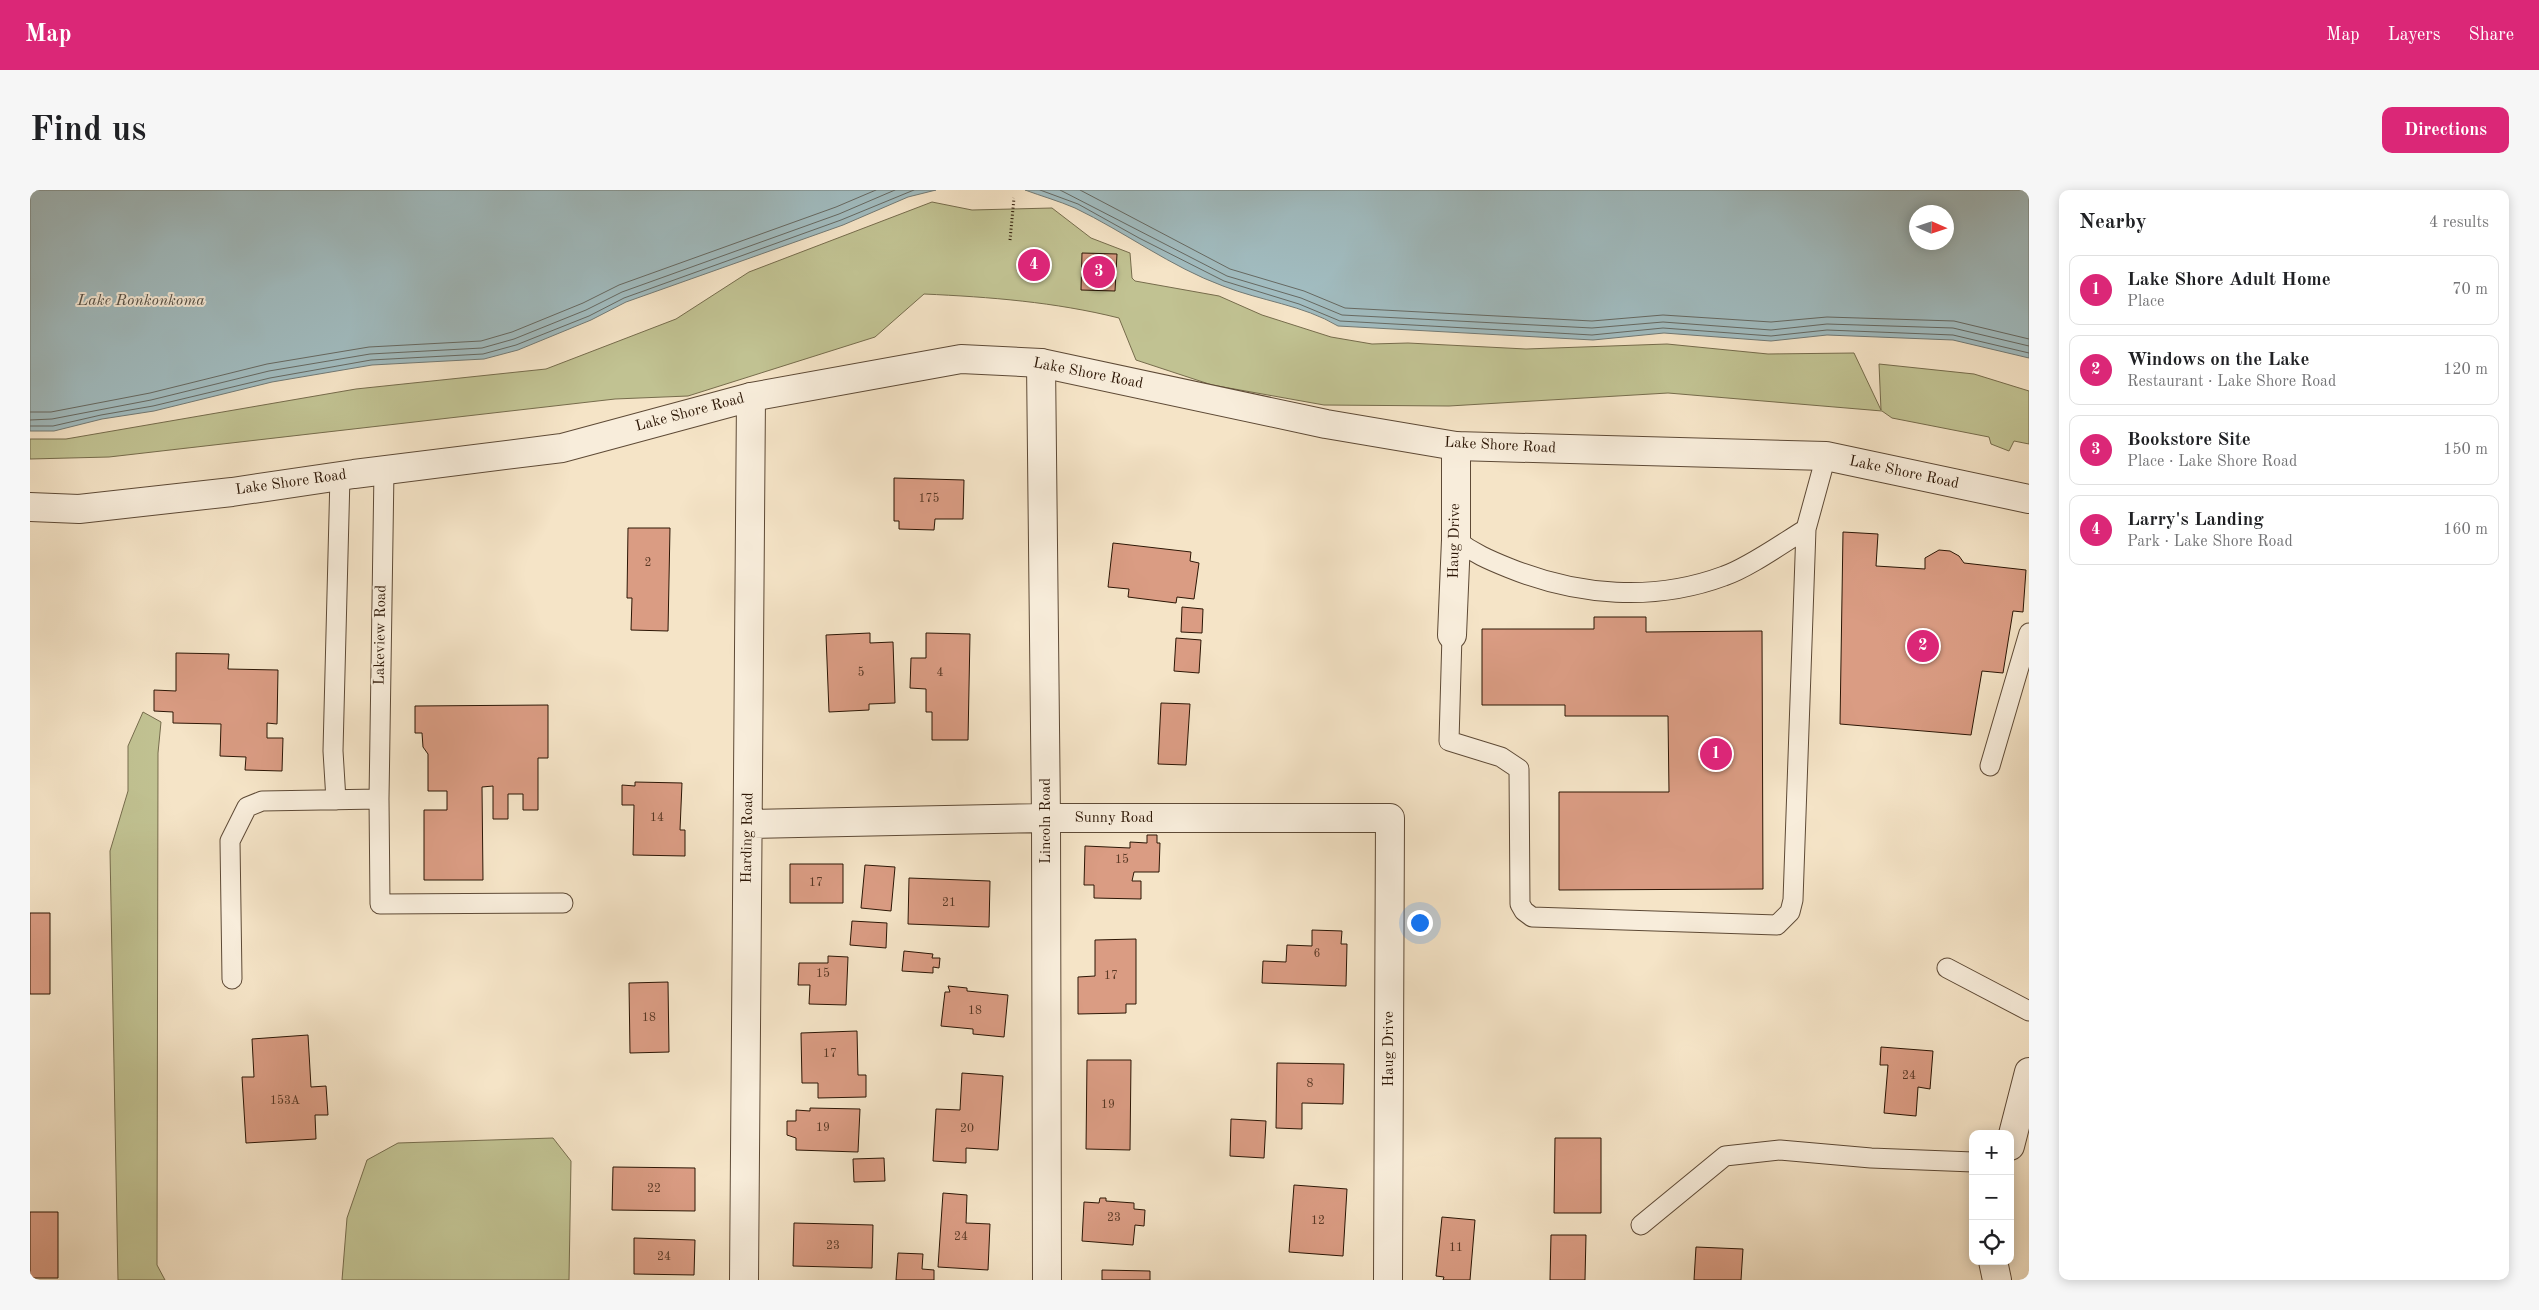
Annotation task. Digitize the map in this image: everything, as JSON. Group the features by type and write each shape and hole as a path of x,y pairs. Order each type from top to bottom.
{"street":[{"name":"Lake Shore Road","path":"30,506 79,509 232,492 384,470 562,448 751,397 961,358 1042,363 1326,424 1456,446 1826,456 2029,499"},
{"name":"Lincoln Road","path":"1042,363 1046,818 1047,1280"},
{"name":"Harding Road","path":"744,1280 751,397"},
{"name":"Haug Drive","path":"1452,635 1456,540 1456,446"},
{"name":"Sunny Road","path":"748,824 1046,818 1390,818"},
{"name":"Haug Drive","path":"1388,1280 1390,818"},
{"path":"2014,1130 2029,1072"},
{"path":"1994,1265 1997,1280"}],"lane":[{"path":"1452,635 1449,741 1501,757 1519,769 1520,904 1524,911 1532,917 1777,925 1790,912 1793,900 1806,529 1826,456"},
{"name":"Lakeview Road","path":"384,470 378,799 380,904 563,903"},
{"path":"336,800 333,751 340,476"},
{"path":"1456,540 1473,553 1539,580 1582,589 1624,594 1675,590 1726,576 1806,529"},
{"path":"1990,766 2029,633"},
{"path":"232,978 230,842 247,807 262,801 378,799"},
{"path":"1947,968 2029,1011"},
{"path":"1641,1225 1725,1156 1780,1150 1871,1158 1969,1162"}],"path":[{"path":"1010,240 1014,198"}],"green space":[{"path":"932,202 972,210 1052,208 1091,238 1130,253 1132,278 1135,281 1219,296 1262,315 1331,337 1372,344 1408,343 1526,349 1667,344 1768,354 1854,353 1881,410 1879,364 1974,374 2029,391 2029,444 2014,441 2009,451 1991,444 1989,437 1892,418 1882,411 1668,393 1449,406 1324,405 1212,385 1136,360 1119,318 1095,312 1022,301 924,294 875,337 688,396 615,399 109,457 30,459 30,439 66,439 356,389 546,369 676,319 749,272"},
{"path":"143,712 161,722 158,753 157,1265 165,1280 118,1280 110,851 128,791 128,746"},
{"path":"553,1138 571,1161 569,1280 342,1280 347,1218 367,1160 398,1143"}],"water":[{"name":"Lake Ronkonkoma","path":"30,190 936,190 908,197 843,225 626,302 591,320 518,350 484,359 372,365 272,382 154,411 102,419 54,431 30,431"},
{"path":"1025,190 2029,190 2029,358 1953,340 1827,335 1771,341 1664,333 1593,340 1338,326 1311,313 1237,291 1204,278 1094,217 1063,203"}],"building":[{"path":"1082,253 1117,254 1115,291 1081,290"},
{"path":"894,478 964,480 963,519 935,519 934,530 899,529 899,521 894,521"},
{"path":"628,528 670,528 668,631 631,630 632,598 627,598"},
{"path":"1843,532 1878,534 1876,566 1925,569 1925,558 1939,550 1950,551 1959,556 1964,563 2026,570 2023,612 2013,611 2003,673 1982,671 1971,735 1840,724"},
{"path":"1113,543 1191,552 1190,561 1199,563 1194,599 1177,597 1176,603 1128,597 1129,589 1108,587"},
{"path":"1182,607 1203,609 1202,633 1181,632"},
{"path":"1594,617 1646,617 1646,632 1762,631 1763,889 1559,890 1559,792 1669,792 1668,716 1565,716 1565,705 1482,705 1482,629 1594,629"},
{"path":"870,633 870,643 893,642 895,703 869,704 869,710 829,712 826,635"},
{"path":"926,633 970,634 968,740 932,740 932,712 926,712 926,689 910,688 911,658 926,658"},
{"path":"1176,638 1201,640 1199,673 1174,671"},
{"path":"176,653 229,654 228,669 278,670 277,724 267,723 267,738 283,738 282,771 245,770 246,757 220,756 221,724 173,723 173,712 154,711 154,690 176,691"},
{"path":"1161,703 1190,704 1186,765 1158,764"},
{"path":"548,705 548,758 538,758 538,810 523,810 523,794 508,794 508,819 493,819 493,786 482,787 483,880 424,880 424,810 447,810 447,791 428,791 428,754 423,747 422,733 415,733 415,706"},
{"path":"635,782 682,783 680,830 685,830 685,856 633,855 634,805 622,805 622,785 635,786"},
{"path":"1147,835 1157,835 1157,843 1160,843 1159,872 1134,872 1132,881 1141,881 1141,899 1094,898 1094,885 1084,885 1085,846 1130,848 1130,842 1147,843"},
{"path":"790,864 843,864 843,903 790,903"},
{"path":"865,865 895,867 891,911 861,908"},
{"path":"909,878 990,881 989,927 908,924"},
{"path":"30,913 50,913 50,994 30,994"},
{"path":"852,921 887,923 886,948 850,945"},
{"path":"1312,930 1342,931 1341,944 1347,944 1346,986 1262,983 1263,961 1286,962 1287,945 1312,946"},
{"path":"1136,939 1136,1004 1126,1004 1126,1013 1078,1014 1078,977 1095,976 1095,940"},
{"path":"904,951 933,954 932,958 940,958 939,968 933,967 933,973 902,971"},
{"path":"828,956 848,957 846,1005 809,1004 810,985 798,985 799,963 828,963"},
{"path":"668,982 669,1052 630,1053 629,983"},
{"path":"948,986 967,988 967,991 1008,995 1004,1037 973,1034 973,1029 941,1026 945,992 950,992"},
{"path":"857,1031 858,1075 866,1075 866,1097 818,1098 818,1083 802,1083 801,1033"},
{"path":"308,1035 311,1087 326,1086 328,1115 315,1115 316,1139 246,1143 242,1077 254,1077 252,1039"},
{"path":"1881,1047 1933,1051 1930,1089 1918,1087 1916,1116 1884,1113 1888,1065 1880,1065"},
{"path":"1087,1060 1131,1060 1130,1150 1086,1149"},
{"path":"1277,1063 1344,1064 1343,1104 1302,1103 1302,1129 1276,1128"},
{"path":"962,1073 1003,1076 998,1150 966,1148 966,1163 933,1161 936,1109 960,1110"},
{"path":"810,1108 860,1109 858,1152 796,1150 796,1138 787,1135 787,1121 796,1121 796,1110 810,1111"},
{"path":"1231,1119 1266,1121 1264,1158 1230,1156"},
{"path":"1555,1138 1601,1138 1601,1213 1554,1213"},
{"path":"884,1158 885,1181 854,1182 853,1159"},
{"path":"613,1167 695,1168 695,1211 612,1210"},
{"path":"1294,1185 1347,1189 1343,1256 1289,1252"},
{"path":"943,1193 967,1195 966,1223 990,1224 988,1270 938,1267"},
{"path":"1100,1198 1106,1198 1106,1201 1134,1203 1134,1209 1145,1210 1144,1226 1135,1225 1133,1245 1082,1241 1084,1202 1099,1203"},
{"path":"30,1212 58,1212 58,1278 30,1278"},
{"path":"1442,1217 1475,1220 1470,1280 1443,1280 1444,1277 1436,1276"},
{"path":"794,1223 873,1225 872,1268 793,1266"},
{"path":"1551,1235 1586,1235 1585,1280 1550,1280"},
{"path":"634,1238 695,1240 694,1275 634,1274"},
{"path":"1696,1247 1743,1249 1741,1280 1694,1280"},
{"path":"898,1253 923,1254 922,1269 934,1270 934,1280 896,1280"},
{"path":"1102,1270 1150,1271 1150,1280 1102,1280"}],"place":[{"name":"Larry's Landing","path":"1034,265"},
{"name":"Bookstore Site","path":"1099,272"},
{"name":"Windows on the Lake","path":"1923,646"},
{"name":"Lake Shore Adult Home","path":"1716,754"}]}
